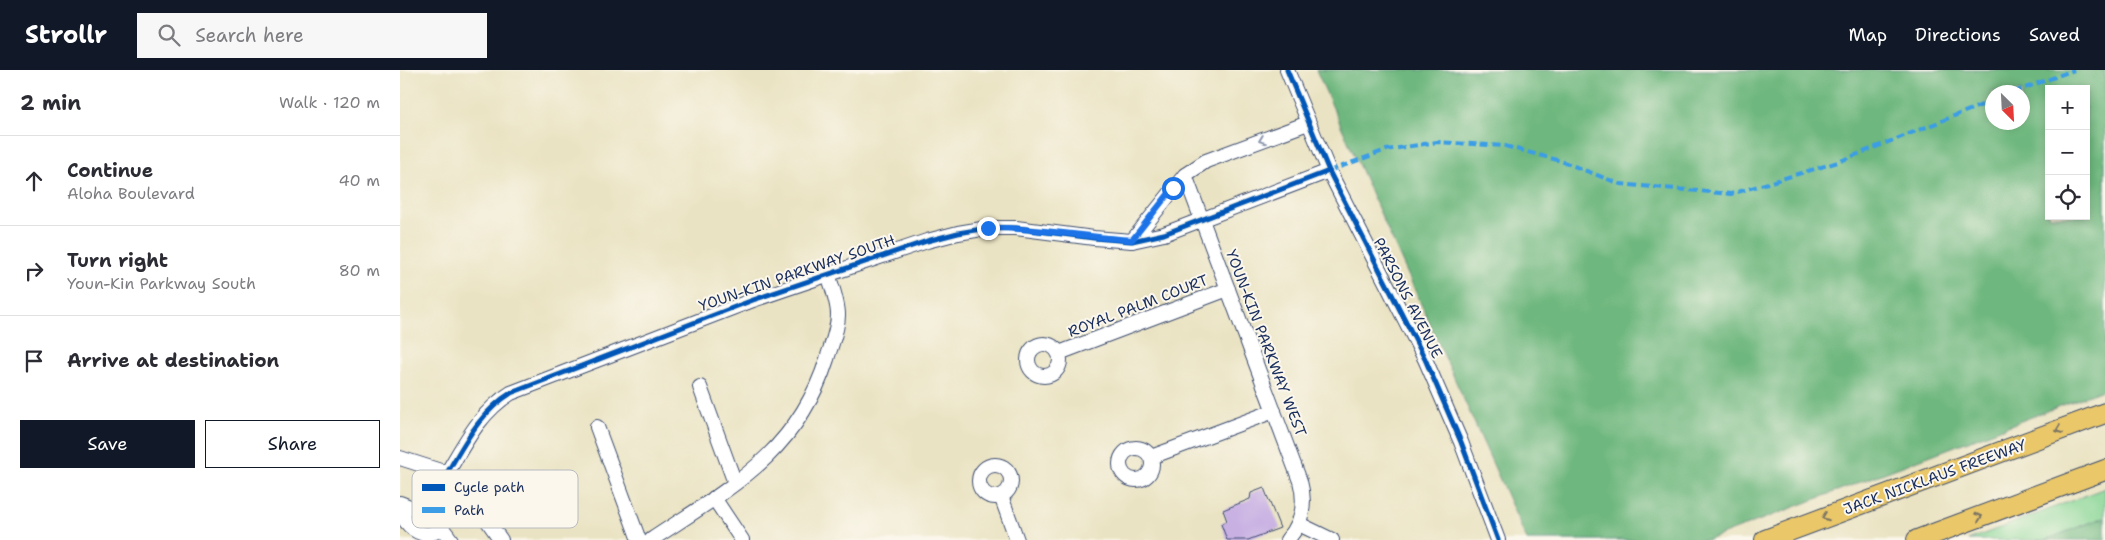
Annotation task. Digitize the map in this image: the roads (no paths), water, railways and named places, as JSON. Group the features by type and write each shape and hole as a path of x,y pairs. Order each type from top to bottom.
{"highway":[{"name":"JACK NICKLAUS FREEWAY","path":"1771,539 2105,413"},
{"path":"1917,540 2105,470"}],"street":[{"name":"PARSONS AVENUE","path":"1287,70 1329,172 1425,359 1461,442 1498,540"},
{"path":"1132,240 1184,175 1206,161 1308,123"},
{"name":"YOUN-KIN PARKWAY SOUTH","path":"449,470 477,424 498,401 511,393 722,311 828,274 927,241 988,228 1044,230 1094,238 1132,240 1164,234 1329,172"},
{"name":"YOUN-KIN PARKWAY WEST","path":"1184,175 1303,491 1304,503 1299,524"},
{"path":"651,540 757,467 787,436 806,409 817,387 837,326 838,314 828,274"},
{"name":"ROYAL PALM COURT","path":"1059,353 1228,289"},
{"path":"700,387 735,483"},
{"path":"1151,457 1274,411"},
{"path":"597,427 639,540"},
{"path":"400,458 438,470"},
{"path":"1000,496 1017,540"},
{"path":"714,498 742,540"},
{"path":"400,503 412,508"},
{"path":"400,508 405,521 412,526"},
{"path":"1287,540 1299,524 1332,540"},
{"path":"415,528 422,533 430,534 443,528 451,540"},
{"path":"493,528 501,540"}]}
